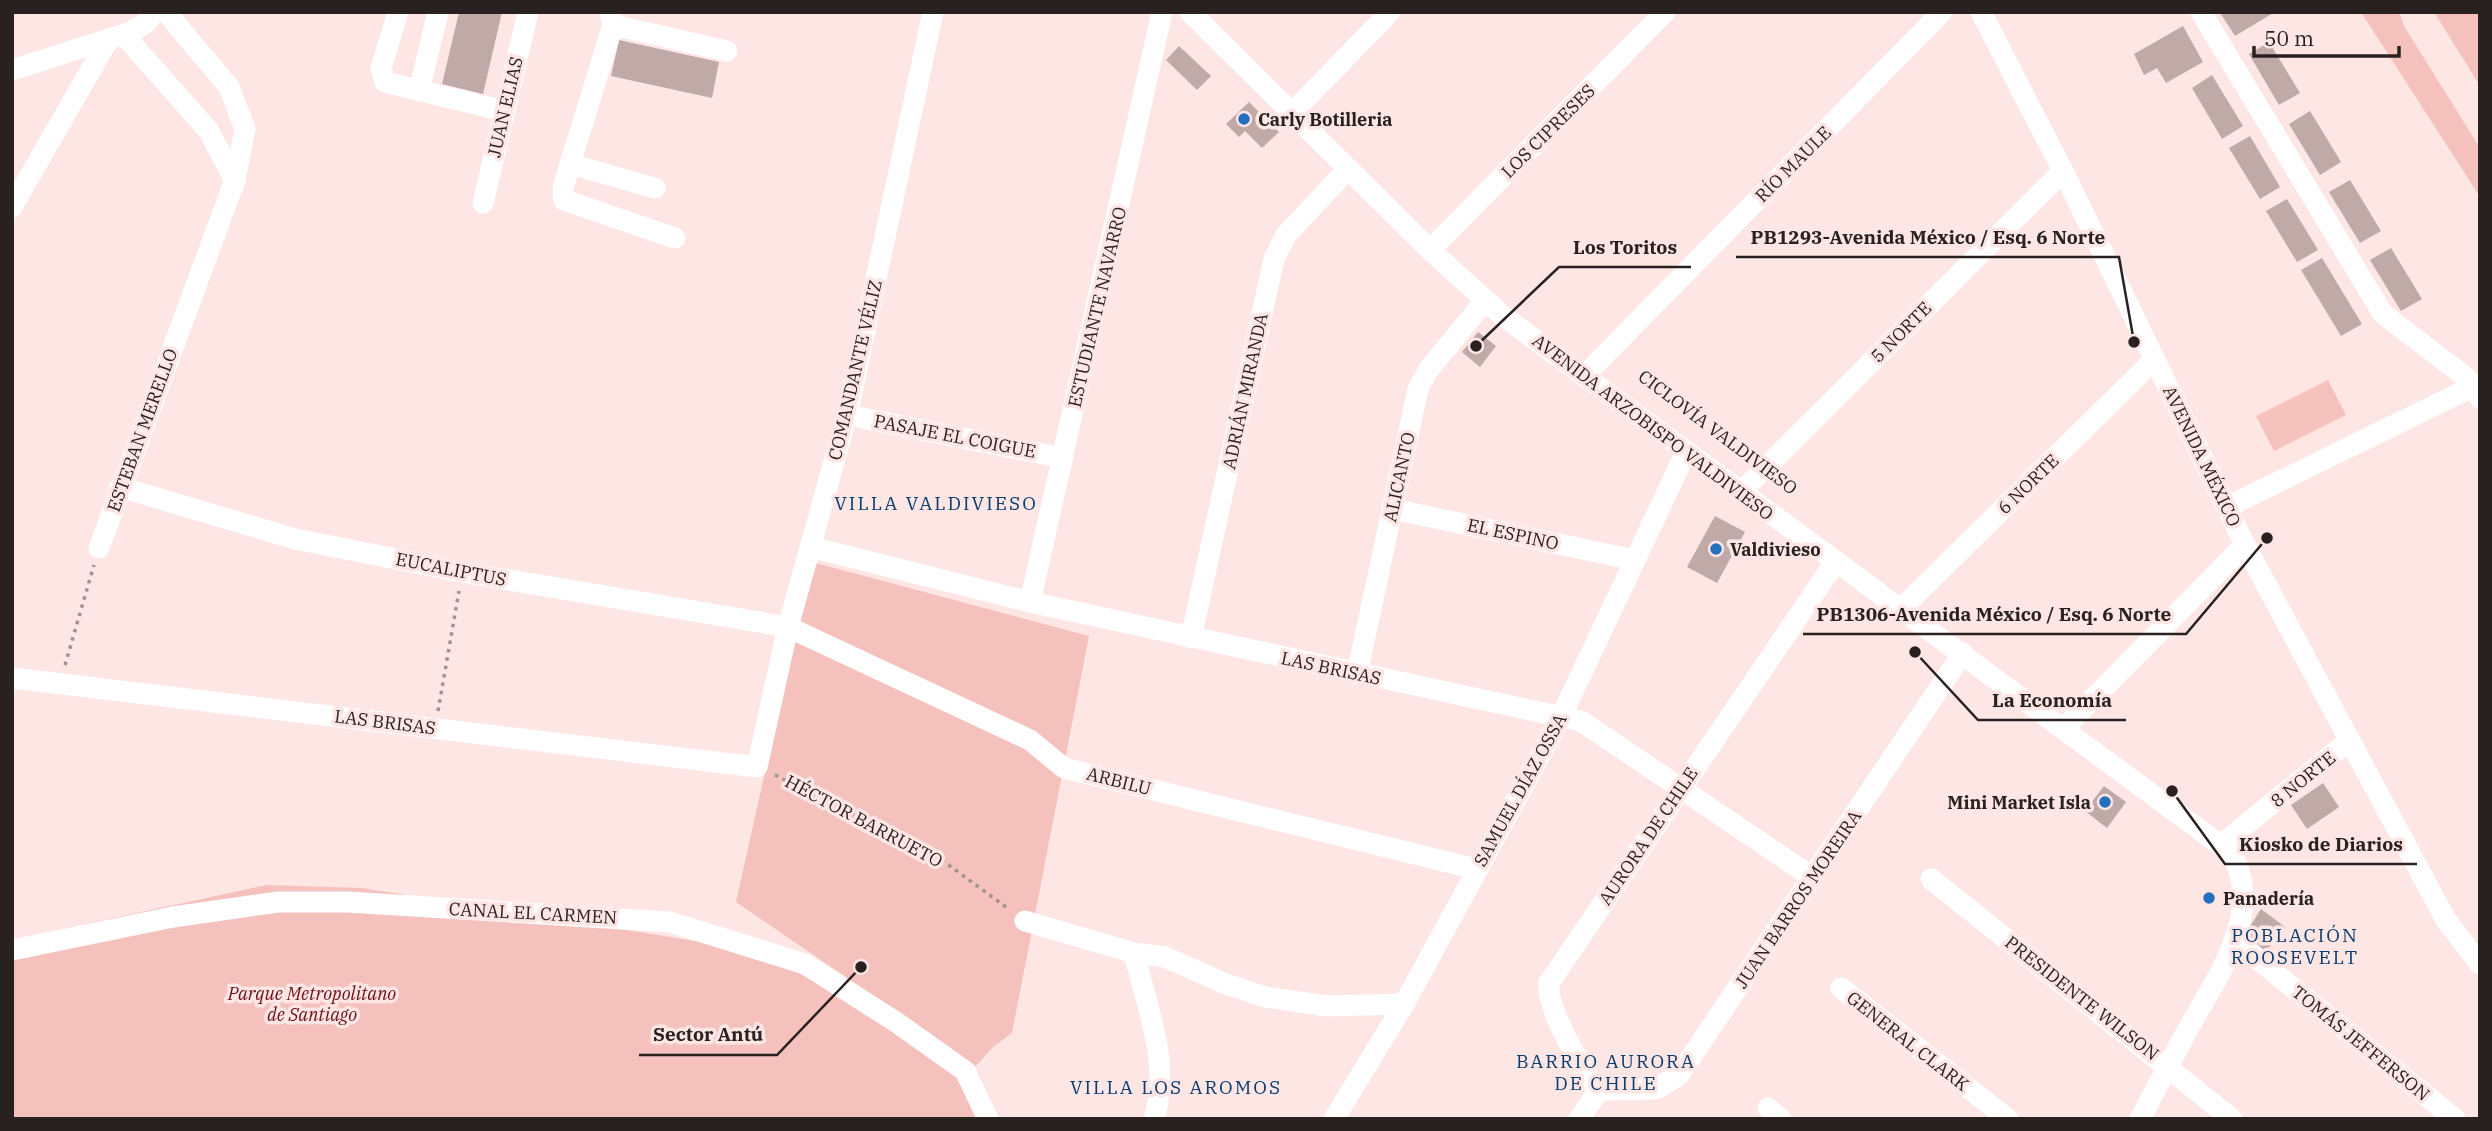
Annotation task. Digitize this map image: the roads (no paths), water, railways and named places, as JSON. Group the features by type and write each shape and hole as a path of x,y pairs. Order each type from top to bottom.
{"street":[{"path":"14,68 116,38 146,23 154,12"},
{"name":"ESTEBAN MERELLO","path":"99,548 235,180 246,129 229,87 166,12"},
{"path":"398,12 381,68 385,82 505,111"},
{"path":"419,90 438,12"},
{"name":"JUAN ELIAS","path":"483,203 528,12"},
{"name":"COMANDANTE VÉLIZ","path":"757,766 788,627 847,415 933,12"},
{"name":"ESTUDIANTE NAVARRO","path":"1030,602 1162,12"},
{"name":"AVENIDA ARZOBISPO VALDIVIESO","path":"1190,12 1291,114 1485,301 1740,493 1902,608 2222,844"},
{"path":"1291,114 1390,12"},
{"name":"LOS CIPRESES","path":"1430,250 1665,12"},
{"name":"RÍO MAULE","path":"1584,376 1942,12"},
{"name":"AVENIDA MÉXICO","path":"1981,12 2063,171 2245,545 2446,920 2480,964"},
{"path":"2201,12 2383,314 2477,392 2227,507"},
{"path":"675,238 564,200 562,188 612,19 727,51"},
{"path":"116,38 208,130 235,180"},
{"path":"12,206 116,38"},
{"path":"570,164 655,188"},
{"name":"ADRIÁN MIRANDA","path":"1191,638 1274,259 1286,235 1348,169"},
{"name":"5 NORTE","path":"1740,493 2063,171"},
{"name":"ALICANTO","path":"1357,674 1419,389 1429,369 1485,301"},
{"name":"6 NORTE","path":"1902,608 2154,360"},
{"name":"PASAJE EL COIGUE","path":"847,415 1063,458"},
{"name":"SAMUEL DÍAZ OSSA","path":"1334,1119 1404,1004 1562,717 1686,452"},
{"name":"EUCALIPTUS","path":"120,487 295,538 462,572 788,627"},
{"name":"EL ESPINO","path":"1392,509 1635,560"},
{"path":"2064,727 2245,545"},
{"name":"LAS BRISAS","path":"811,547 1030,602 1581,722 1812,877"},
{"name":"AURORA DE CHILE","path":"1599,1090 1584,1069 1550,999 1549,983 1836,561"},
{"name":"ARBILU","path":"788,627 1030,740 1064,768 1476,869"},
{"name":"JUAN BARROS MOREIRA","path":"1599,1090 1656,1089 1679,1075 1963,653"},
{"name":"LAS BRISAS","path":"12,678 757,766"},
{"name":"8 NORTE","path":"2222,844 2350,740"},
{"path":"2140,1119 2234,940 2242,907 2243,883 2240,870 2222,844"},
{"name":"PRESIDENTE WILSON","path":"1931,879 2232,1119"},
{"name":"CANAL EL CARMEN","path":"12,950 173,917 278,902 347,902 670,922 805,964 896,1022 965,1071 989,1119"},
{"path":"1025,921 1134,953 1165,957 1226,984 1265,997 1326,1006 1404,1004"},
{"name":"TOMÁS JEFFERSON","path":"2234,940 2455,1119"},
{"path":"1134,953 1160,1057 1158,1104 1154,1119"},
{"name":"GENERAL CLARK","path":"1841,988 2008,1119"},
{"path":"1579,1119 1599,1090"}],"place":[{"name":"Carly Botilleria","path":"1244,119"},
{"name":"PB1293-Avenida México / Esq. 6 Norte","path":"2134,342"},
{"name":"Los Toritos","path":"1476,346"},
{"name":"PB1306-Avenida México / Esq. 6 Norte","path":"2267,538"},
{"name":"Valdivieso","path":"1716,549"},
{"name":"La Economía","path":"1915,652"},
{"name":"Kiosko de Diarios","path":"2172,791"},
{"name":"Mini Market Isla","path":"2105,802"},
{"name":"Panadería","path":"2209,898"},
{"name":"Sector Antú","path":"861,967"}],"district":[{"name":"VILLA VALDIVIESO","path":"936,503"},
{"name":"POBLACIÓN ROOSEVELT","path":"2295,946"},
{"name":"BARRIO AURORA DE CHILE","path":"1606,1072"},
{"name":"VILLA LOS AROMOS","path":"1176,1087"}],"park label":[{"name":"Parque Metropolitano de Santiago","path":"312,1003"}]}
